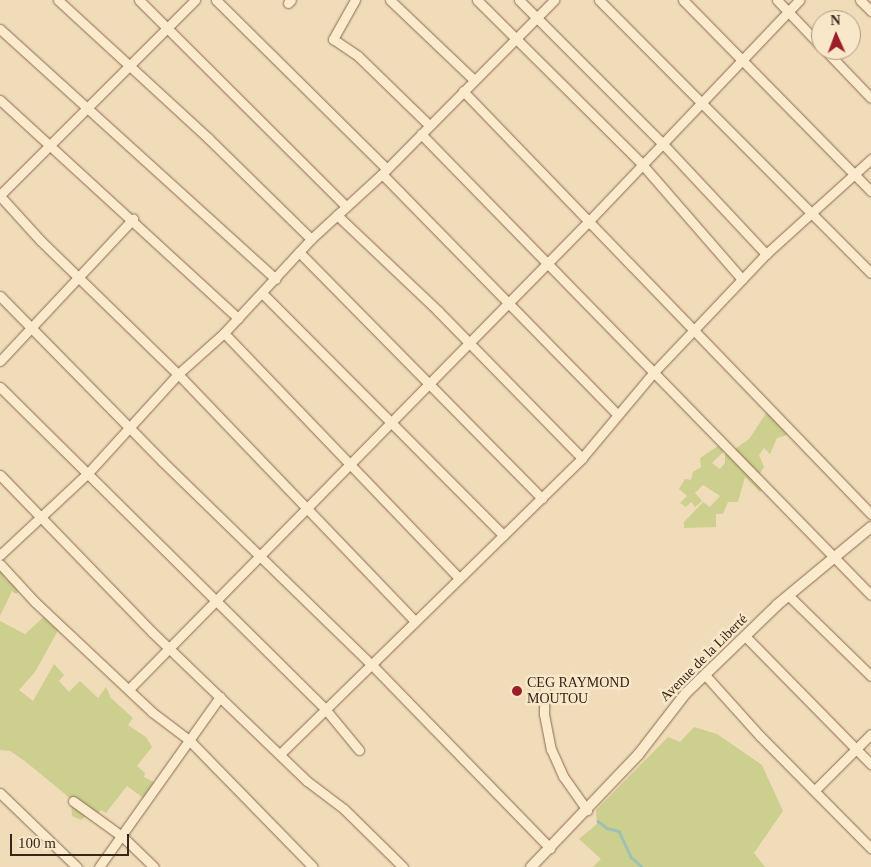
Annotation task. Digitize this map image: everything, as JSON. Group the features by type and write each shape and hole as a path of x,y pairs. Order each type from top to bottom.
{"street":[{"path":"58,0 131,66 311,239"},
{"path":"139,0 346,206"},
{"path":"216,0 384,171 507,303 617,414"},
{"path":"355,0 333,34 333,39 358,56 430,125"},
{"path":"390,0 474,80"},
{"path":"477,0 641,163 742,279"},
{"path":"519,0 663,144 766,254"},
{"path":"0,555 88,473 178,374 224,333 311,239 384,171 554,0"},
{"path":"599,0 871,273"},
{"path":"683,0 871,191"},
{"path":"777,0 811,35"},
{"path":"129,690 168,647 259,554 350,464 547,261 587,223 641,163 663,144 798,0"},
{"path":"860,0 871,11"},
{"path":"190,2 131,66 0,196 79,278 178,374 414,620"},
{"path":"0,29 276,279"},
{"path":"835,60 871,98"},
{"path":"463,91 587,223 871,514"},
{"path":"0,100 133,219 238,318"},
{"path":"421,134 547,261 832,558 871,595"},
{"path":"281,754 414,620 582,458 654,372 766,254 871,159"},
{"path":"336,215 468,343 582,458"},
{"path":"0,361 133,219"},
{"path":"299,252 542,498"},
{"path":"262,294 503,535"},
{"path":"0,296 32,326 130,428 371,664 550,848"},
{"path":"224,333 458,577"},
{"path":"0,387 88,473 214,602 326,710 359,750"},
{"path":"0,475 168,647 403,867"},
{"name":"Avenue de la Liberté","path":"531,867 638,755 672,708 788,595 871,527"},
{"path":"0,564 35,602 152,712 189,740 313,867"},
{"path":"788,595 871,676"},
{"path":"745,636 871,764"},
{"path":"706,676 871,848"},
{"path":"545,682 544,714 551,749 563,776 587,810"},
{"path":"99,867 123,837 156,783 220,697"},
{"path":"814,790 857,750 871,734"},
{"path":"0,793 77,867"},
{"path":"73,801 123,837 154,867"}],"green space":[{"path":"767,412 787,428 787,435 777,438 770,454 764,448 759,455 764,467 759,475 766,482 760,492 745,477 738,502 728,502 723,514 716,514 716,527 684,528 684,522 703,502 710,507 720,496 703,485 695,493 702,501 695,507 691,502 686,507 680,503 687,496 679,489 685,479 691,480 693,472 701,467 700,458 718,446 724,451 712,463 720,469 725,463 725,454 732,456 732,451 749,439"},
{"path":"0,565 7,572 4,577 7,580 10,575 22,588 16,594 12,591 0,616"},
{"path":"48,613 61,625 35,672 19,690 33,701 54,664 64,675 59,681 69,692 80,681 98,698 106,687 111,698 133,718 128,725 146,737 152,747 137,766 145,773 144,777 159,785 146,800 127,786 106,813 101,810 91,821 86,816 81,820 72,816 71,799 26,762 10,751 0,750 0,621 25,634"},
{"path":"694,727 717,734 762,765 783,811 754,853 765,867 593,867 601,859 579,839 597,824 596,810 668,737 680,742"}],"waterway":[{"path":"598,821 607,828 619,831 631,857 642,867"}],"place":[{"name":"CEG RAYMOND MOUTOU","path":"517,691"}]}
